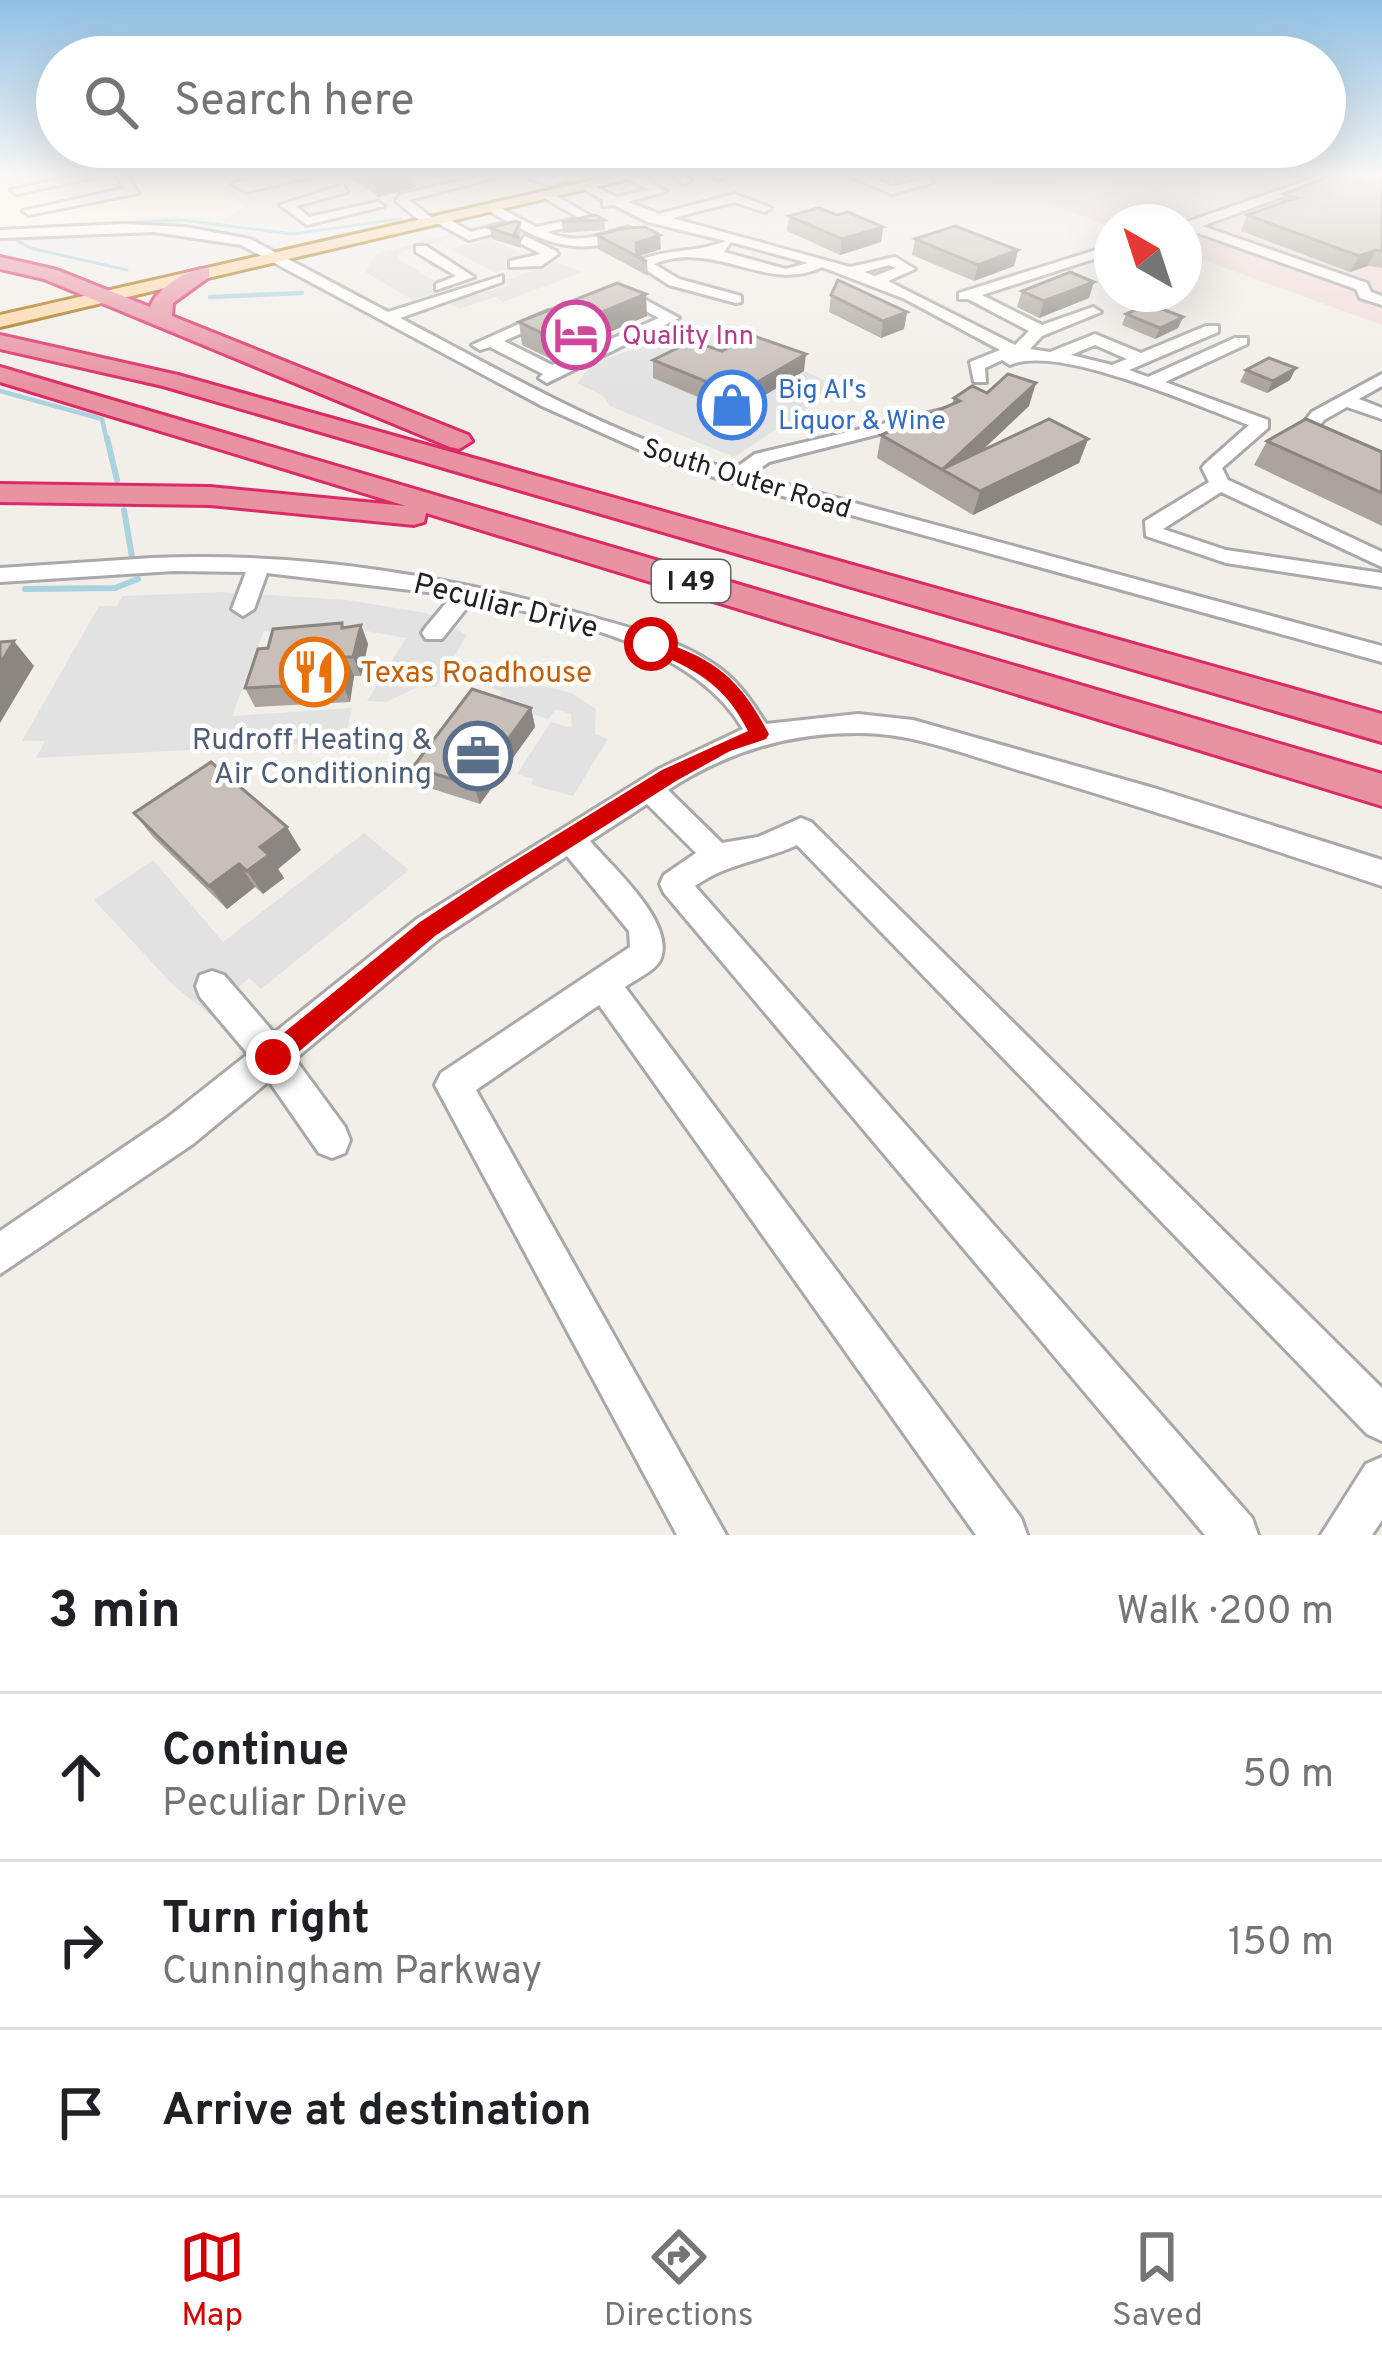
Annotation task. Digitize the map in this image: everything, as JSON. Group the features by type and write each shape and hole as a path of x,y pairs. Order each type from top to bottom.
{"highway":[{"path":"0,263 74,285 484,451 601,504"},
{"path":"160,320 163,301 202,273"},
{"path":"74,285 137,288"},
{"name":"I 49","path":"2,327 169,380 1382,728"},
{"name":"I 49","path":"0,374 1382,790"},
{"path":"0,493 282,502 548,537"}],"main road":[{"path":"202,273 233,252 234,245"},
{"path":"2,327 99,297 337,245"},
{"path":"312,274 314,262 344,245"}],"street":[{"name":"South Outer Road","path":"247,245 281,257 633,443 733,479 1382,654"},
{"path":"515,264 536,263 551,254 537,245"},
{"path":"728,245 712,252 670,253 645,263 650,271 721,276 790,274 821,262"},
{"path":"751,245 876,280 931,304 1016,353 1056,355 1262,424 1316,435 1318,416 1382,380"},
{"path":"1243,245 1362,286 1365,295 1382,301"},
{"path":"421,249 467,277 426,292"},
{"path":"712,252 736,299"},
{"path":"931,304 1094,255"},
{"path":"852,272 890,260 908,269 876,280"},
{"path":"390,316 497,279"},
{"path":"551,372 671,317 624,294 598,296"},
{"path":"969,294 1040,332"},
{"path":"459,353 576,304"},
{"path":"733,479 762,458 948,411 980,378 998,374 1040,332 1093,312"},
{"path":"1146,384 1241,341 1189,320"},
{"path":"1110,372 1212,329"},
{"path":"1056,355 1094,339 1140,359"},
{"path":"490,341 556,374 524,389"},
{"path":"1170,373 1237,403 1229,413"},
{"path":"1345,400 1382,414"},
{"path":"1262,424 1212,468 1220,484 1382,560"},
{"path":"1220,484 1175,508 1152,525 1153,532 1164,540 1206,550 1382,580"},
{"name":"Peculiar Drive","path":"0,575 174,565 260,566 359,573 470,591 682,654 741,698 759,734"},
{"path":"243,609 260,566"},
{"path":"434,633 470,591"},
{"path":"0,1254 180,1131 428,929 648,789 724,746 759,734 858,724 914,730 1137,794 1382,873"},
{"path":"648,789 695,830 715,856"},
{"path":"1235,1535 675,884 715,856 761,848 801,830 1382,1419"},
{"path":"571,838 644,926 647,955 453,1085 703,1535"},
{"path":"212,986 273,1057 332,1140"},
{"path":"605,986 1004,1535"},
{"path":"1344,1535 1382,1480"}],"shaded area":[{"path":"428,245 401,252 397,258 440,284 431,287 438,292 413,300 365,272 376,254"},
{"path":"502,245 535,259 496,273 450,249"},
{"path":"1202,245 1382,245 1382,325 1202,260"},
{"path":"557,262 582,272 503,302 495,297 459,309 448,303 509,285 504,281"},
{"path":"696,327 750,352 736,412 804,371 840,387 734,457 610,406 603,396 577,383 594,363"},
{"path":"223,592 347,600 426,613 467,635 436,687 420,686 386,702 367,701 406,638 337,626 329,637 264,631 232,716 352,708 345,742 36,758 45,741 22,741 99,606 117,606 122,596"},
{"path":"501,675 571,693 596,709 595,734 608,739 573,796 531,785 533,779 517,774 551,722 572,728 571,714 556,709 548,719 499,703 502,691 491,688"},
{"path":"364,833 409,870 261,989 249,978 209,1014 174,986 94,900 153,860 223,942"}],"building":[{"path":"615,245 636,245 637,255 647,262"},
{"path":"929,245 1004,245 1018,250 978,265"},
{"path":"1328,245 1382,245 1382,251 1359,256"},
{"path":"1070,272 1094,282 1044,301 1022,291"},
{"path":"838,280 907,312 883,321 831,295"},
{"path":"617,283 646,294 546,335 519,322"},
{"path":"1170,312 1183,317 1160,328 1126,314"},
{"path":"751,335 806,354 737,394 653,360 692,341 722,351"},
{"path":"1269,358 1296,368 1273,381 1246,370"},
{"path":"1008,374 1036,383 943,469 1049,419 1088,439 980,491 881,435 960,401 954,398 972,386 987,393"},
{"path":"1306,419 1382,452 1382,493 1267,441"},
{"path":"342,623 342,628 361,625 353,657 346,657 342,683 245,688 258,649 268,648 273,629"},
{"path":"14,641 0,664 0,642"},
{"name":"Rudroff Heating & Air Conditioning","path":"472,689 531,708 474,786 413,767"},
{"path":"211,762 287,827 260,847 269,855 247,871 239,864 209,886 134,813"}],"waterway":[{"path":"24,245 127,270"},
{"path":"210,297 302,293"},
{"path":"0,391 102,419 107,441"},
{"path":"107,438 117,480"},
{"path":"124,510 132,557"},
{"path":"25,589 115,588 138,579"}],"place":[{"name":"Quality Inn","path":"576,335"},
{"name":"Big Al's Liquor & Wine","path":"732,405"},
{"name":"Texas Roadhouse","path":"314,672"},
{"name":"Rudroff Heating & Air Conditioning","path":"478,756"}],"route":[{"path":"273,1057 428,929 494,884 669,776 724,746 759,734 741,698 707,667 651,644"}]}
